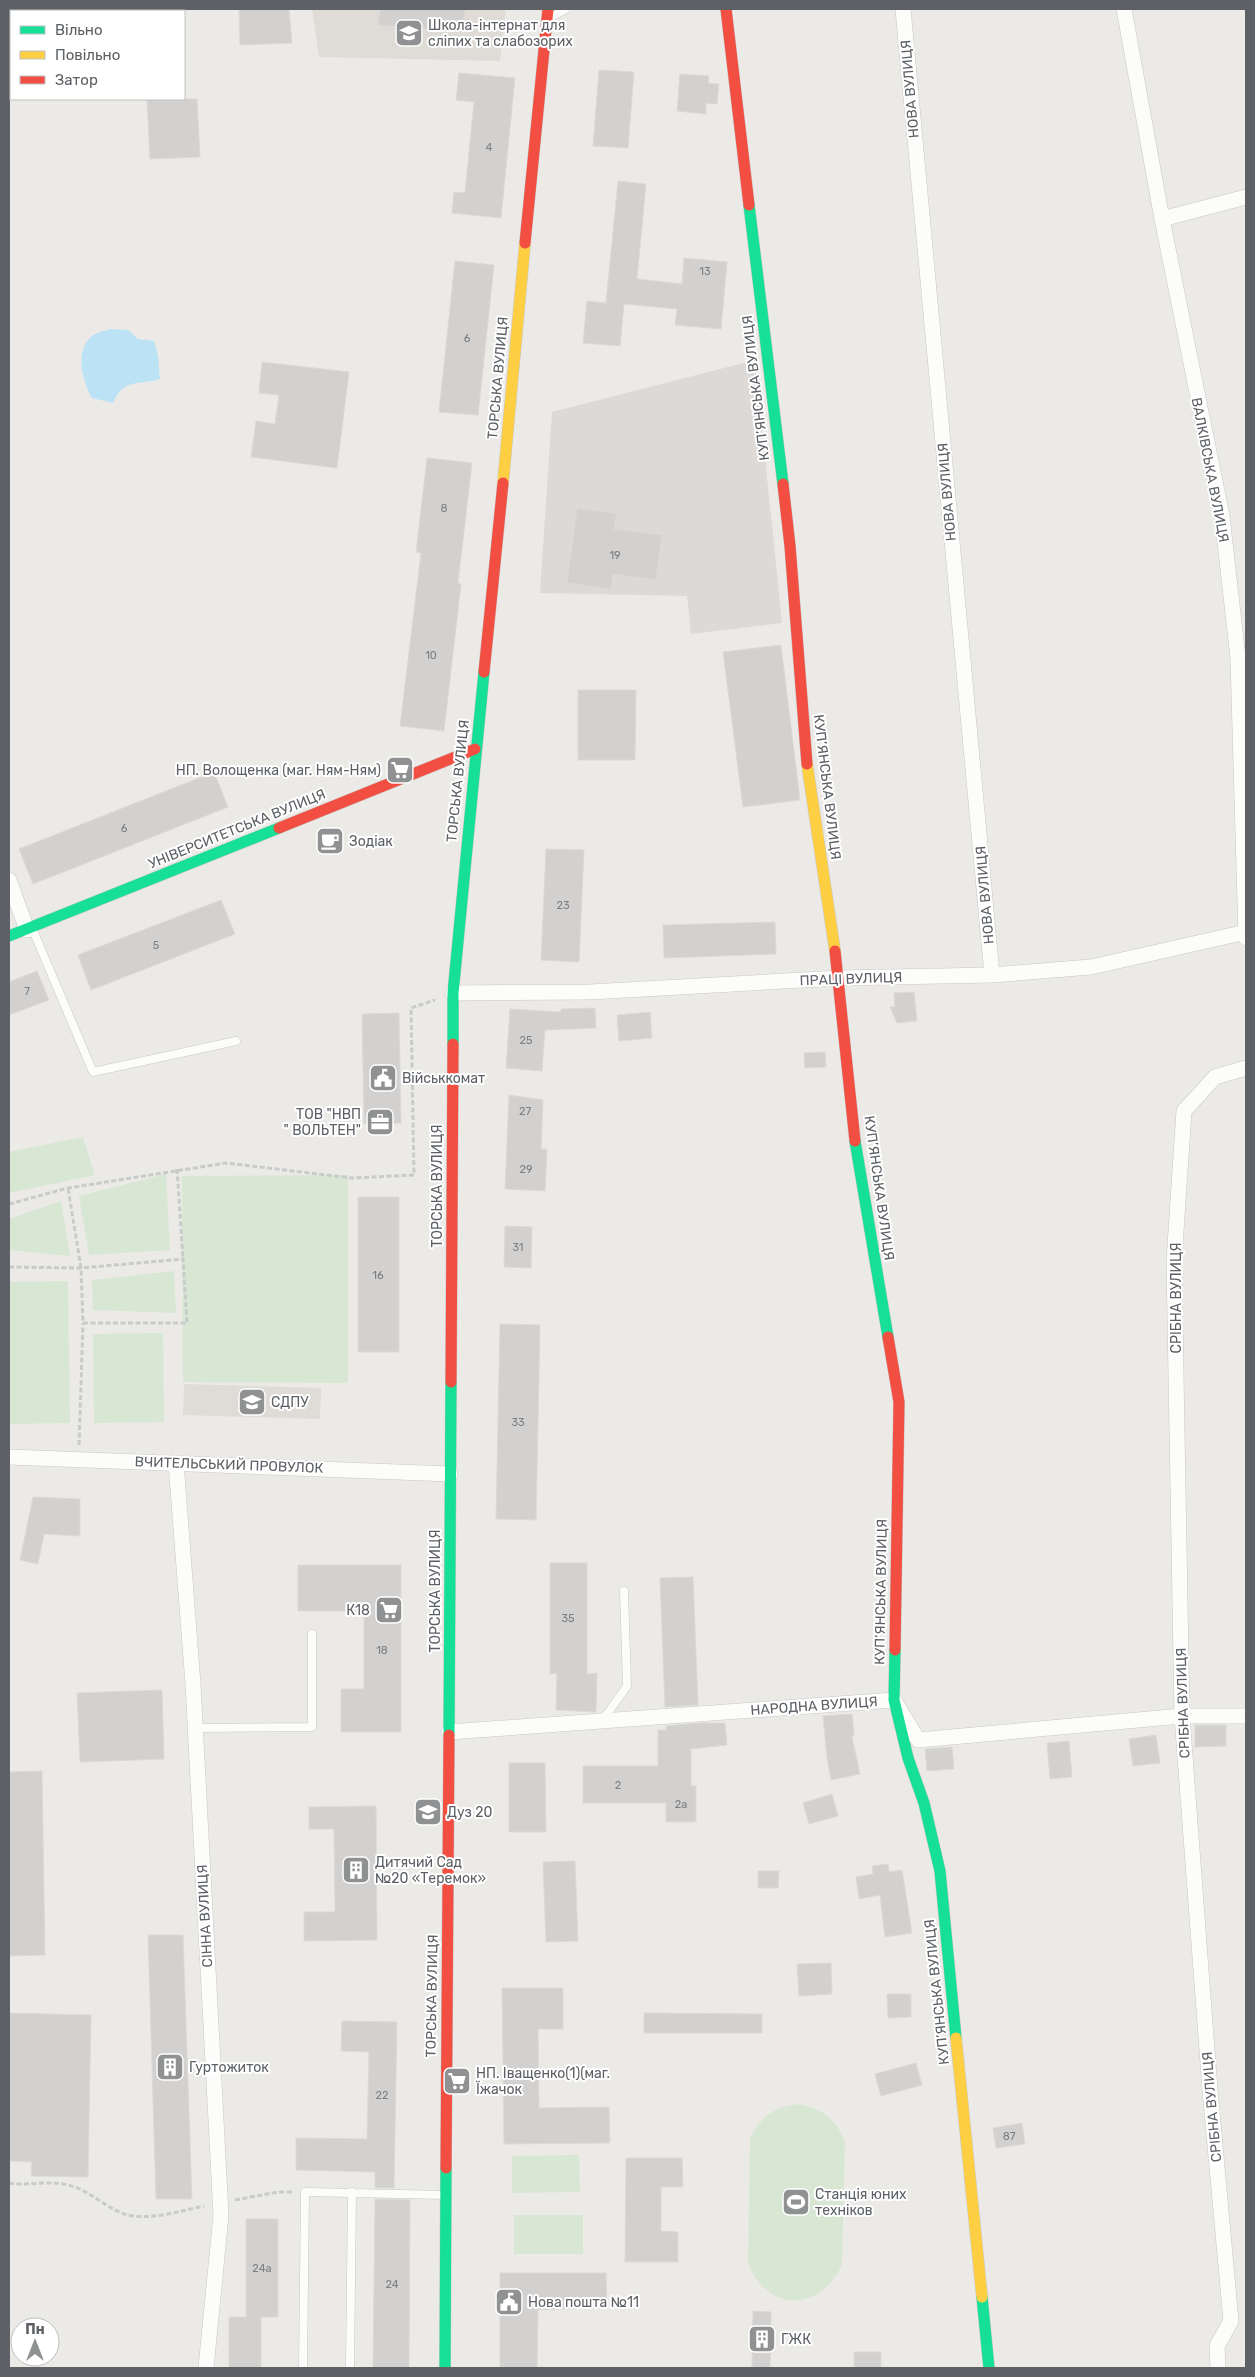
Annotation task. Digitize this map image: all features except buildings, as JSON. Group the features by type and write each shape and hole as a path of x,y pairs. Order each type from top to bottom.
{"street":[{"name":"КУП’ЯНСЬКА ВУЛИЦЯ","path":"726,9 790,546 807,764 839,978 858,1168 899,1402 894,1700 908,1758 924,1803 940,1871 989,2368"},
{"name":"НОВА ВУЛИЦЯ","path":"903,9 992,975"},
{"name":"ВАЛКІВСЬКА ВУЛИЦЯ","path":"1124,9 1162,219 1223,525 1238,658 1246,934"},
{"name":"ТОРСЬКА ВУЛИЦЯ","path":"445,2368 453,993 475,749 494,590 533,149 547,14"},
{"path":"1162,219 1246,197"},
{"name":"УНІВЕРСИТЕТСЬКА ВУЛИЦЯ","path":"9,936 475,749"},
{"path":"9,880 29,929"},
{"name":"ПРАЦІ ВУЛИЦЯ","path":"453,993 590,992 839,978 992,975 1091,967 1246,934"},
{"name":"СРІБНА ВУЛИЦЯ","path":"1218,2368 1217,2346 1231,2321 1210,2090 1182,1716 1174,1261 1184,1111 1214,1077 1246,1068"},
{"name":"ВЧИТЕЛЬСЬКИЙ ПРОВУЛОК","path":"9,1457 450,1474"},
{"name":"СІННА ВУЛИЦЯ","path":"176,1463 196,1728 221,2215 206,2368"},
{"name":"НАРОДНА ВУЛИЦЯ","path":"449,1732 894,1700 918,1740 1182,1716 1246,1716"}],"lane":[{"path":"547,14 566,9"},
{"path":"29,929 93,1072 236,1041"},
{"path":"602,1721 627,1686 624,1591"},
{"path":"196,1728 312,1727 312,1634"},
{"path":"303,2368 305,2192 445,2195"},
{"path":"350,2368 352,2192"}],"path":[{"path":"9,1204 68,1188 176,1169 226,1163 352,1178 414,1175 411,1008 453,993"},
{"path":"83,1323 187,1323 176,1169"},
{"path":"68,1188 81,1268 83,1323 78,1460"},
{"path":"9,1266 81,1268 183,1259"},
{"path":"9,2184 63,2184 88,2192 119,2212 132,2216 161,2215 278,2192 305,2192"}],"shaded area":[{"name":"Школа-інтернат для сліпих та слабозорих","path":"312,9 506,9 500,61 319,57"},
{"path":"755,360 782,623 691,634 687,596 540,593 552,412"},
{"name":"СДПУ","path":"184,1384 321,1388 320,1419 183,1415"}],"green space":[{"path":"83,1137 95,1175 9,1193 9,1152"},
{"path":"166,1174 170,1250 89,1255 79,1196"},
{"path":"348,1175 348,1383 183,1382 182,1176"},
{"path":"61,1201 70,1256 9,1250 9,1219"},
{"path":"174,1271 176,1313 93,1310 92,1280"},
{"path":"68,1281 70,1423 9,1424 9,1282"},
{"path":"163,1333 164,1422 94,1423 93,1334"},
{"name":"Станцiя юних технiков","path":"799,2104 828,2116 837,2127 845,2142 842,2265 832,2281 820,2292 807,2298 794,2300 780,2298 767,2291 757,2279 748,2263 750,2139 759,2124 769,2114 790,2105"},
{"path":"579,2155 580,2192 512,2193 512,2156"},
{"path":"514,2215 583,2215 583,2254 514,2254"}],"water":[{"path":"110,329 128,330 138,339 154,341 158,356 160,379 127,386 117,395 113,403 92,398 83,376 81,359 86,343 97,333"}],"traffic: fast":[{"path":"749,205 783,484"},
{"path":"453,1044 453,993 484,672"},
{"path":"9,936 279,828"},
{"path":"855,1141 888,1337"},
{"path":"449,1735 451,1382"},
{"path":"895,1650 894,1700 908,1758 924,1803 940,1871 956,2038"},
{"path":"445,2368 446,2168"},
{"path":"982,2297 989,2368"}],"traffic: slow":[{"path":"503,483 525,243"},
{"path":"807,764 835,951"},
{"path":"956,2038 982,2297"}],"traffic: jam":[{"path":"525,243 548,9"},
{"path":"726,9 749,205"},
{"path":"484,672 503,483"},
{"path":"783,484 790,546 807,764"},
{"path":"279,828 475,749"},
{"path":"835,951 855,1141"},
{"path":"451,1382 453,1044"},
{"path":"888,1337 899,1402 895,1650"},
{"path":"446,2168 449,1735"}],"place":[{"name":"Школа-інтернат для сліпих та слабозорих","path":"409,33"},
{"name":"НП. Волощенка (маг. Ням-Ням)","path":"400,770"},
{"name":"Зодіак","path":"330,841"},
{"name":"Військкомат","path":"383,1078"},
{"name":"ТОВ \"НВП \" ВОЛЬТЕН\"","path":"380,1122"},
{"name":"СДПУ","path":"252,1402"},
{"name":"К18","path":"389,1610"},
{"name":"Дуз 20","path":"428,1812"},
{"name":"Дитячий Сад №20 «Теремок»","path":"356,1870"},
{"name":"Гуртожиток","path":"170,2067"},
{"name":"НП. Іващенко(1)(маг. Їжачок","path":"457,2081"},
{"name":"Станцiя юних технiков","path":"796,2202"},
{"name":"Нова пошта №11","path":"509,2302"},
{"name":"ГЖК","path":"762,2339"}]}
